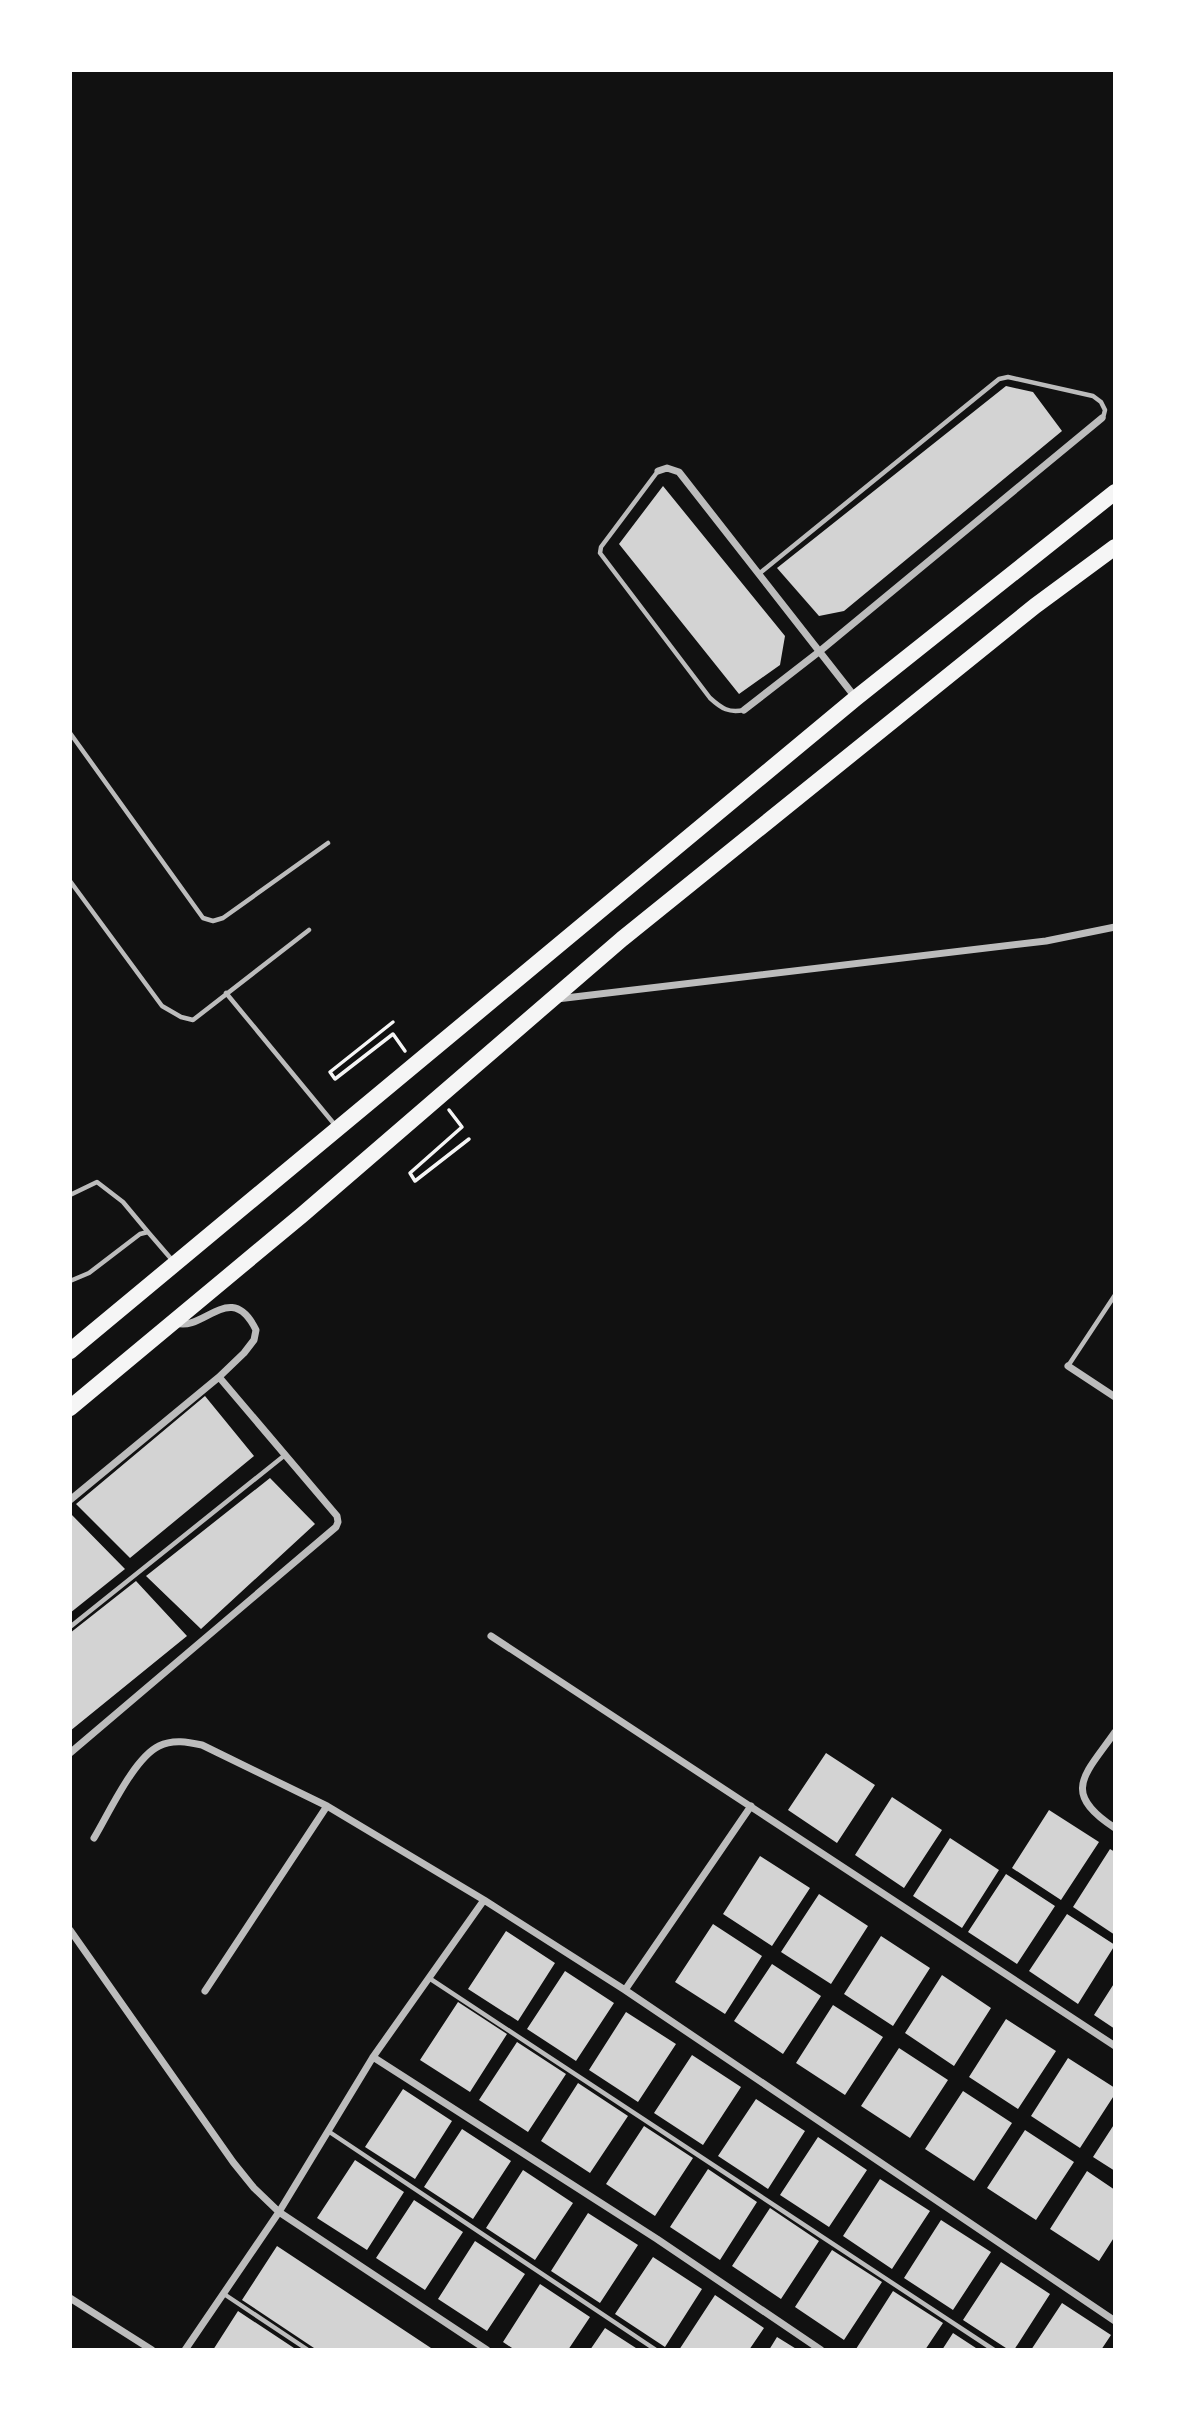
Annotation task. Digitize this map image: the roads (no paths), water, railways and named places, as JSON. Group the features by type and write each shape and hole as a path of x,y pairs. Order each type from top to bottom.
{"highway":[{"path":"70,1351 856,698 1115,492"},
{"path":"70,1408 342,1182 622,939 1035,606 1115,547"}],"street":[{"path":"744,710 820,651 1102,418"},
{"path":"658,471 667,468 679,472 856,698"},
{"path":"553,999 1046,941 1115,927"},
{"path":"70,1500 219,1377 254,1340 256,1330 244,1312 225,1308 191,1323 182,1325 173,1322"},
{"path":"1068,1366 1115,1397"},
{"path":"70,1753 336,1527 338,1522 337,1516 219,1377"},
{"path":"491,1636 1115,2046"},
{"path":"1115,1732 1086,1773 1082,1784 1084,1801 1093,1814 1115,1828"},
{"path":"94,1838 142,1757 161,1745 180,1741 202,1745 327,1806 484,1900 625,1990 1115,2321"},
{"path":"205,1991 327,1806"},
{"path":"625,1990 751,1806"},
{"path":"185,2350 279,2212 373,2057 484,1900"},
{"path":"70,1930 254,2188 279,2212 487,2350"},
{"path":"373,2057 657,2239 821,2350"},
{"path":"70,2298 152,2350"}],"lane":[{"path":"760,573 999,379 1008,377 1093,396 1101,402 1105,410 1102,418"},
{"path":"658,471 601,547 600,553 710,698 722,709 733,712 744,710"},
{"path":"70,733 203,918 213,921 223,918 328,843"},
{"path":"70,881 162,1006 181,1017 193,1020 309,930"},
{"path":"226,993 338,1129"},
{"path":"70,1195 97,1182 123,1202 176,1264"},
{"path":"70,1281 89,1273 140,1234 148,1232"},
{"path":"1068,1366 1115,1295"},
{"path":"70,1627 285,1455"},
{"path":"429,1978 994,2350"},
{"path":"328,2131 656,2350"},
{"path":"224,2294 308,2350"}]}
